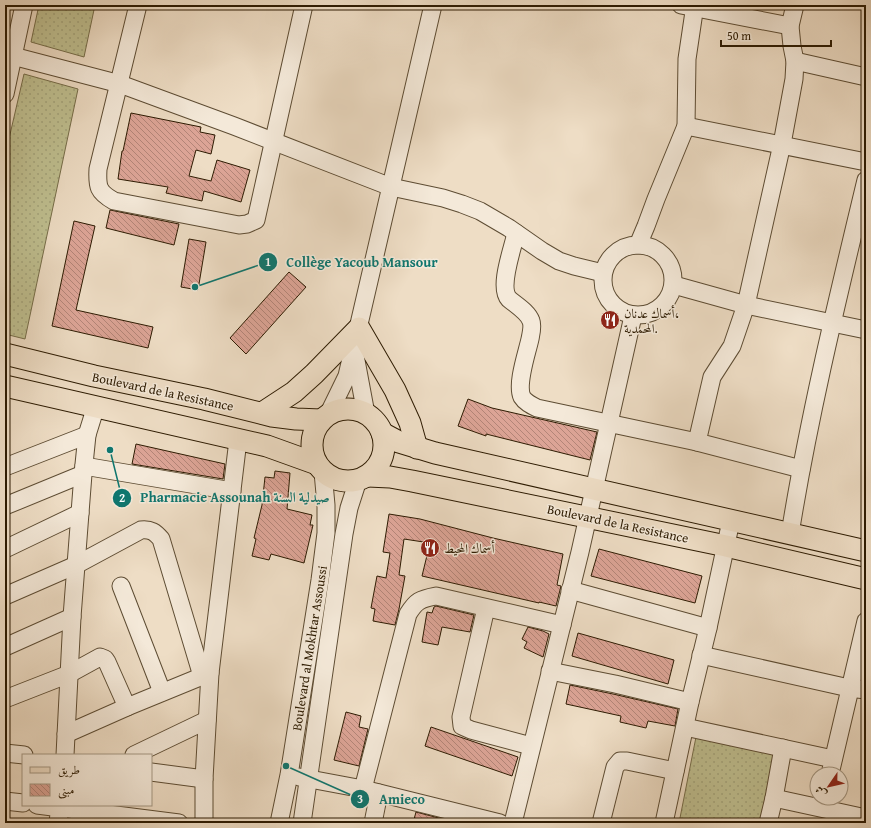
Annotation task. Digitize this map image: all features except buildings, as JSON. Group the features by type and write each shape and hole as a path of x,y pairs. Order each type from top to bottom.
{"main road":[{"path":"262,413 294,392 314,374 359,328 395,390 410,423 417,448"},
{"name":"Boulevard de la Resistance","path":"5,354 262,413 296,419 325,418"},
{"path":"5,386 268,446 320,468 338,480 344,481 363,478 376,468 382,457 384,445 382,434 376,422 366,414 357,410 347,409 337,410 325,418 315,430 312,441 312,453 320,468"},
{"name":"Boulevard de la Resistance","path":"382,434 417,448 594,490 866,551"},
{"name":"Boulevard de la Resistance","path":"363,478 404,480 726,546 866,579"}],"street":[{"path":"5,94 9,55 24,5"},
{"path":"138,5 120,84 98,169 100,191 114,201 229,224 247,224 256,220 304,5"},
{"path":"325,418 347,376 354,351 433,5"},
{"path":"697,442 712,377 732,346 746,305 782,144 794,79 795,60 790,26 794,5"},
{"path":"638,245 686,126 687,59 690,6 790,26"},
{"path":"9,55 120,84 274,141 391,187 443,198 462,204 480,211 559,261 603,273"},
{"path":"795,60 866,77"},
{"path":"686,126 866,162"},
{"path":"790,534 801,469 832,324 866,180"},
{"path":"516,233 505,284 508,297 525,313 531,321 531,333 520,389 522,397 528,403 536,408 697,442 801,469"},
{"path":"638,245 650,246 661,253 669,263 674,274 674,285 670,297 662,307 646,315 633,316 617,309 609,300 603,285 603,273 610,259 619,250 625,247 638,245"},
{"path":"674,285 746,305 866,330"},
{"path":"513,823 588,517 633,316"},
{"path":"354,351 366,414"},
{"path":"65,754 72,617 83,470 87,434 96,406"},
{"path":"5,467 87,434"},
{"path":"204,823 204,779 207,720 206,675 238,440"},
{"name":"Boulevard al Mokhtar Assoussi","path":"279,823 289,775 326,533 326,505 320,468"},
{"path":"5,506 83,470 232,491"},
{"name":"Boulevard al Mokhtar Assoussi","path":"302,823 344,534 349,508 363,478"},
{"path":"5,549 80,513"},
{"path":"664,823 731,521"},
{"path":"5,596 76,565 141,530 155,532 161,539 206,675"},
{"path":"121,586 162,692"},
{"path":"570,590 708,628"},
{"path":"373,823 371,791 408,614 414,605 421,599 436,596 562,625"},
{"path":"486,608 461,722 462,726 531,746"},
{"path":"5,647 72,617"},
{"path":"685,727 783,748 831,766 866,621"},
{"path":"701,655 849,688 866,690"},
{"path":"5,699 69,674 100,657 105,659 110,668 127,706"},
{"path":"550,671 615,684 690,702"},
{"path":"66,734 127,706 206,675"},
{"path":"136,754 207,720"},
{"path":"768,823 783,748"},
{"path":"5,753 22,755"},
{"path":"601,823 615,767 620,761 627,761 675,771"},
{"path":"152,772 204,779"},
{"path":"289,775 371,791 500,823"},
{"path":"774,798 809,802"},
{"path":"5,802 22,804"},
{"path":"40,806 59,812 143,821 179,823"},
{"path":"832,806 866,818"}],"green space":[{"path":"39,5 95,5 84,57 31,42"},
{"path":"24,74 78,89 25,339 5,334 5,156"},
{"path":"696,737 775,752 761,823 679,823"}],"place":[{"name":"Collège Yacoub Mansour","path":"195,287"},
{"name":"أسماك عدنان، المحمدية.","path":"610,320"},
{"name":"Pharmacie Assounah صيدلية السنة","path":"110,450"},
{"name":"أسماك المحيط","path":"430,548"},
{"name":"Amieco","path":"286,766"}]}
